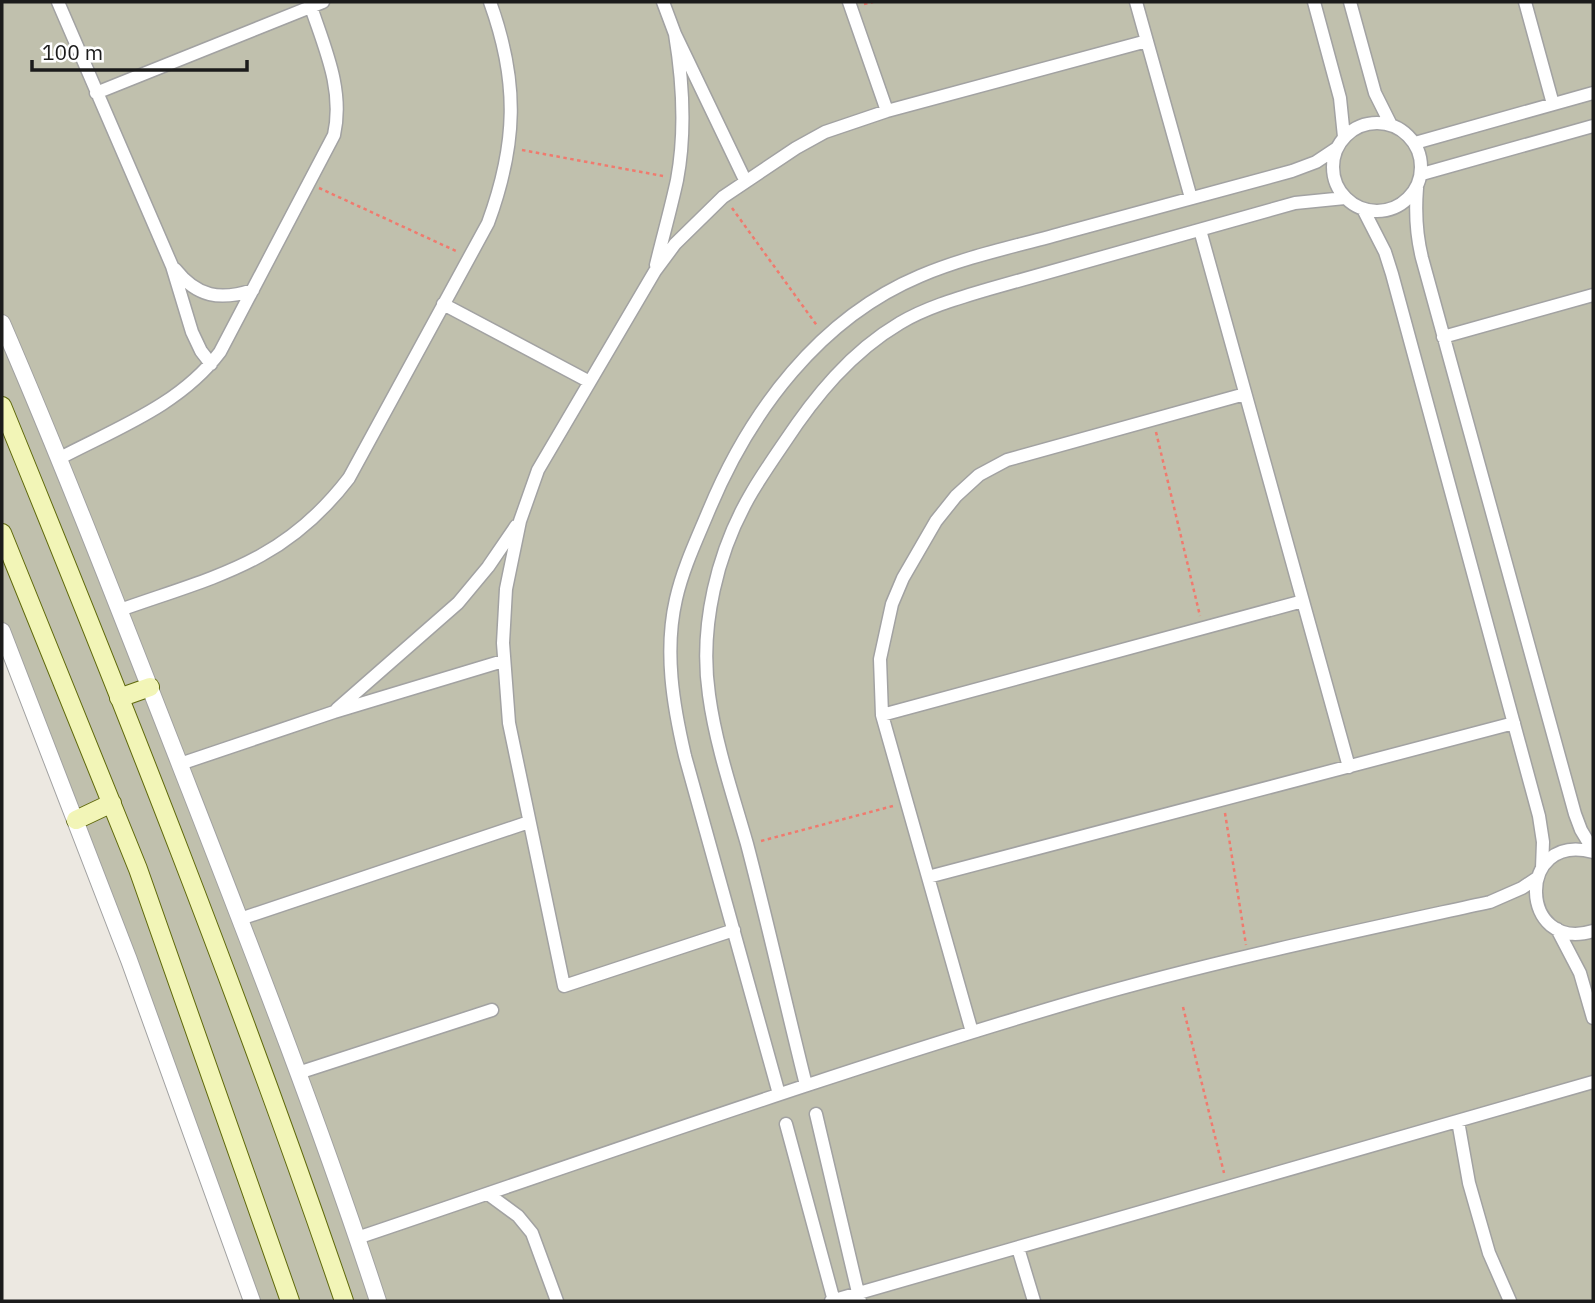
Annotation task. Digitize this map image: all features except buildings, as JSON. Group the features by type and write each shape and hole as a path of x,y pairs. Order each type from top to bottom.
{"main road":[{"path":"2,406 247,1029 344,1301"},
{"path":"2,533 138,869 290,1301"},
{"path":"119,698 150,687"},
{"path":"76,820 112,803"}],"street":[{"path":"58,2 172,266 192,332 211,364"},
{"path":"96,93 323,2"},
{"path":"120,610 258,559 299,532 317,516 349,478 488,223 497,198 510,148 512,112 509,76 490,2"},
{"path":"663,2 675,34 745,180"},
{"path":"849,2 887,111"},
{"path":"1136,2 1191,198"},
{"path":"1314,2 1340,98 1341,143 1333,165 1336,183 1345,198 1363,209 1378,212 1394,209 1407,201 1417,188"},
{"path":"1350,2 1375,93 1391,125"},
{"path":"1525,2 1553,104"},
{"path":"60,458 170,401 199,377 220,352 334,135 339,106 334,77 311,7"},
{"path":"655,271 677,178 683,119 675,34"},
{"path":"734,930 564,986 509,723 503,661 506,589 520,521 538,470 655,271 675,244 723,197 745,180 825,132 887,111 1147,41"},
{"path":"1415,144 1593,93"},
{"path":"779,1094 676,717 671,676 671,636 676,600 686,566 734,457 778,390 804,358 865,306 892,289 929,272 978,257 1292,171 1316,162 1358,127 1374,123 1391,125 1405,132 1415,144 1421,158 1422,174 1417,188 1415,212 1416,235 1576,814 1581,830 1593,851"},
{"path":"1422,174 1593,126"},
{"path":"806,1085 747,845 718,740 709,694 707,646 712,600 724,553 751,494 799,420 828,383 863,349 901,322 978,292 1295,203 1345,198"},
{"path":"1363,209 1392,274 1542,829 1536,902 1541,913 1556,929 1580,973 1593,1018"},
{"path":"1200,230 1349,766"},
{"path":"172,266 184,281 208,294 236,296 253,290"},
{"path":"1443,337 1593,295"},
{"path":"443,304 589,381"},
{"path":"2,323 60,458 240,919 298,1073 378,1301"},
{"path":"972,1032 882,715 880,659 892,604 909,566 936,521 956,496 979,475 1007,460 1245,394"},
{"path":"334,712 458,603 488,568 520,521"},
{"path":"882,715 1303,601"},
{"path":"2,631 76,820 252,1301"},
{"path":"180,764 334,712 503,661"},
{"path":"928,877 1514,723"},
{"path":"240,919 529,821"},
{"path":"357,1238 779,1094 972,1032 1095,996 1248,957 1490,902 1522,888 1559,853 1571,849 1593,851"},
{"path":"1556,929 1579,934 1593,931"},
{"path":"298,1073 492,1010"},
{"path":"786,1124 833,1301 859,1297 1018,1248 1593,1082"},
{"path":"816,1114 859,1297"},
{"path":"1458,1121 1469,1183 1489,1253 1510,1301"},
{"path":"488,1194 519,1216 533,1234 557,1301"},
{"path":"1018,1248 1034,1301"}],"path":[{"path":"510,148 677,178"},
{"path":"310,184 469,257"},
{"path":"723,197 825,338"},
{"path":"1153,419 1203,628"},
{"path":"1223,800 1248,957"},
{"path":"747,845 907,802"},
{"path":"1184,1007 1228,1187"}],"shaded area":[{"path":"2,2 1593,2 1593,1301 248,1301 185,1097 2,651"}]}
